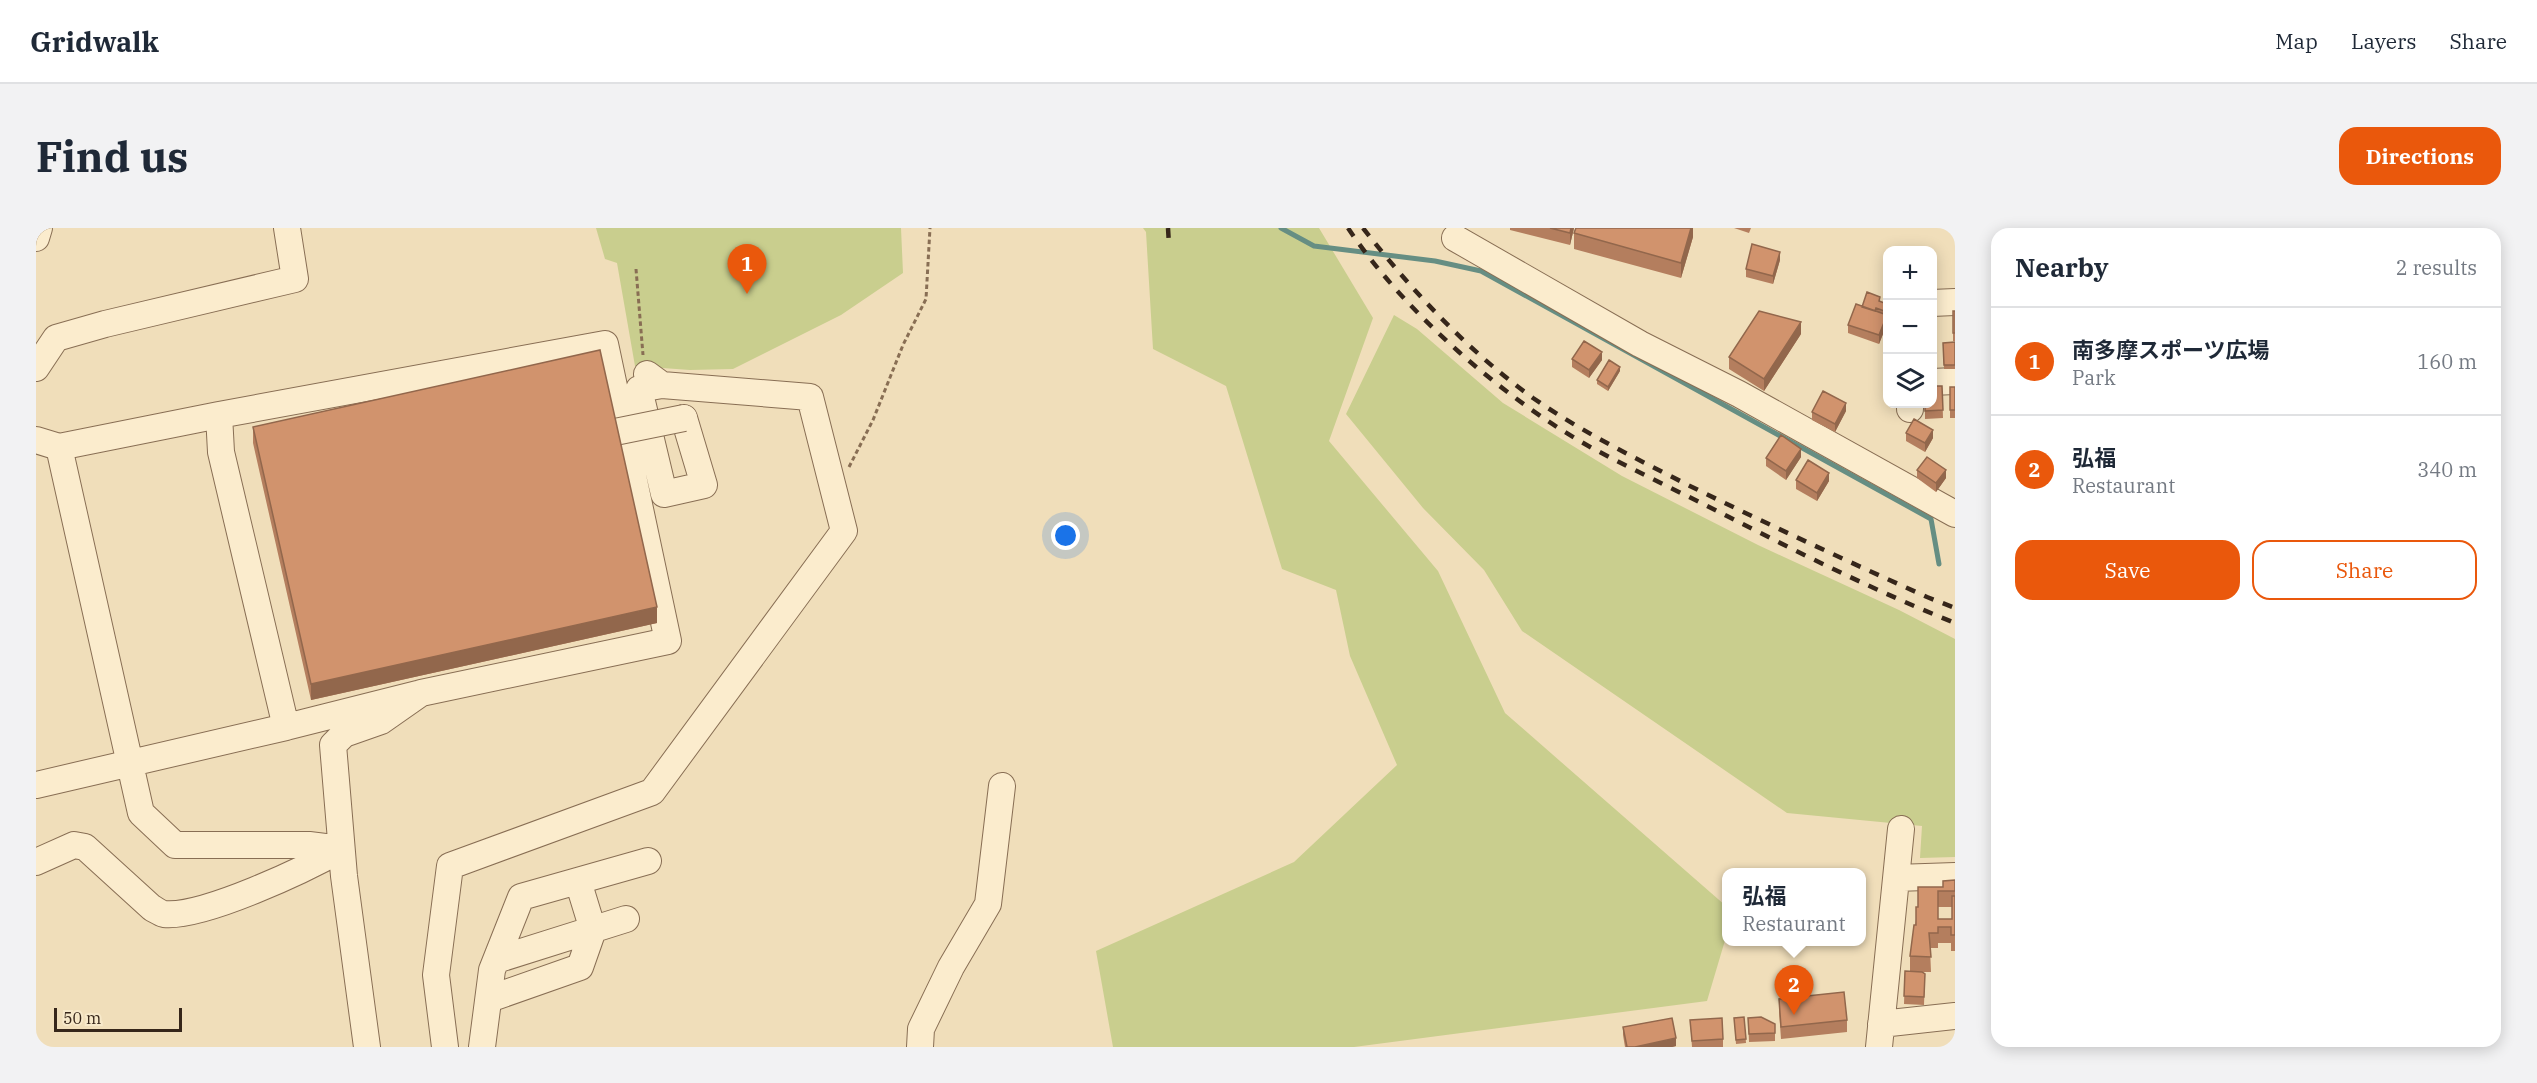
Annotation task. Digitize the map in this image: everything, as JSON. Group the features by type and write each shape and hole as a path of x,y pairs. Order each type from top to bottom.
{"street":[{"path":"36,238 39,228"},
{"path":"36,368 56,338 105,324 295,279 287,228"},
{"path":"1455,238 1640,344 1739,394 1955,514"},
{"path":"1937,303 1955,302"},
{"path":"36,785 130,761 286,727 421,693 668,641 605,344 219,415 48,443 130,761 141,813 175,845 309,844 341,849"},
{"path":"439,1046 436,975 450,866 652,792 844,531 810,397 655,380 639,389 664,494 704,485 684,418 615,432"},
{"path":"1937,382 1955,381"},
{"path":"219,415 221,452 286,727"},
{"path":"367,1047 341,849 333,745 345,734 381,721 421,693"},
{"path":"920,1047 921,1029 951,967 988,904 1002,786"},
{"path":"1901,829 1880,1036 1955,1016"},
{"path":"36,862 74,845 85,847 152,908 162,914 172,914 215,905 315,864 341,849"},
{"path":"482,1047 492,970 521,897 648,861"},
{"path":"1896,878 1955,876"},
{"path":"489,999 580,967 593,930 578,881"},
{"path":"496,960 626,919"}],"path":[{"path":"834,495 873,420 903,345 926,299 930,228"},
{"path":"636,269 643,355 655,380"}],"green space":[{"path":"596,228 901,228 903,273 841,315 733,369 690,370 635,366 617,263 605,259"},
{"path":"1143,228 1319,228 1373,318 1329,441 1438,571 1505,713 1722,903 1723,946 1707,1001 1354,1047 1113,1047 1096,951 1294,862 1397,765 1350,656 1336,590 1282,569 1226,386 1153,349 1146,232"},
{"path":"1394,315 1417,329 1503,403 1622,476 1758,545 1899,610 1955,639 1955,857 1920,858 1922,826 1787,813 1522,631 1484,570 1423,508 1346,414"}],"building":[{"path":"1550,228 1571,228 1570,233"},
{"path":"1576,228 1691,228 1681,263 1574,233"},
{"path":"1752,244 1780,252 1773,276 1746,269"},
{"path":"1867,292 1880,297 1879,301 1883,302 1883,311 1862,307"},
{"path":"1856,304 1883,314 1883,325 1879,335 1848,325"},
{"path":"1759,311 1801,322 1764,379 1729,357"},
{"path":"1953,311 1955,311 1955,333 1953,333"},
{"path":"1584,341 1602,352 1589,370 1572,359"},
{"path":"1955,342 1955,365 1944,365 1943,343"},
{"path":"600,350 657,607 311,684 253,427"},
{"path":"1609,360 1620,367 1608,387 1597,380"},
{"path":"1937,386 1942,386 1943,410 1925,411 1925,408 1937,408"},
{"path":"1950,387 1955,387 1955,410 1950,410"},
{"path":"1823,391 1846,403 1835,424 1812,412"},
{"path":"1914,419 1933,430 1925,443 1906,433"},
{"path":"1781,435 1801,449 1786,471 1766,458"},
{"path":"1927,457 1946,470 1936,483 1917,470"},
{"path":"1808,460 1829,473 1817,493 1796,480"},
{"path":"1955,880 1955,891 1938,891 1938,919 1952,919 1952,896 1955,896 1955,935 1951,935 1951,927 1938,927 1938,933 1929,933 1931,957 1910,956 1914,925 1916,925 1918,887 1943,887 1943,881"},
{"path":"1905,971 1925,974 1924,997 1904,996"},
{"path":"1844,992 1847,1020 1781,1027 1779,999"},
{"path":"1744,1017 1746,1039 1736,1040 1734,1018"},
{"path":"1761,1017 1775,1024 1775,1033 1749,1034 1748,1018"},
{"path":"1672,1018 1676,1038 1627,1047 1623,1027"},
{"path":"1722,1018 1723,1039 1692,1041 1690,1020"}],"waterway":[{"path":"1281,228 1314,246 1435,261 1481,271 1931,519 1939,564"}],"railway":[{"path":"1168,228 1169,245"},
{"path":"1348,228 1397,291 1427,322 1491,379 1559,428 1609,457 1813,559 1955,623"},
{"path":"1363,228 1401,275 1464,340 1509,380 1570,422 1718,500 1867,570 1955,608"}],"place":[{"name":"南多摩スポーツ広場","path":"747,294"},
{"name":"弘福","path":"1794,1015"}]}
